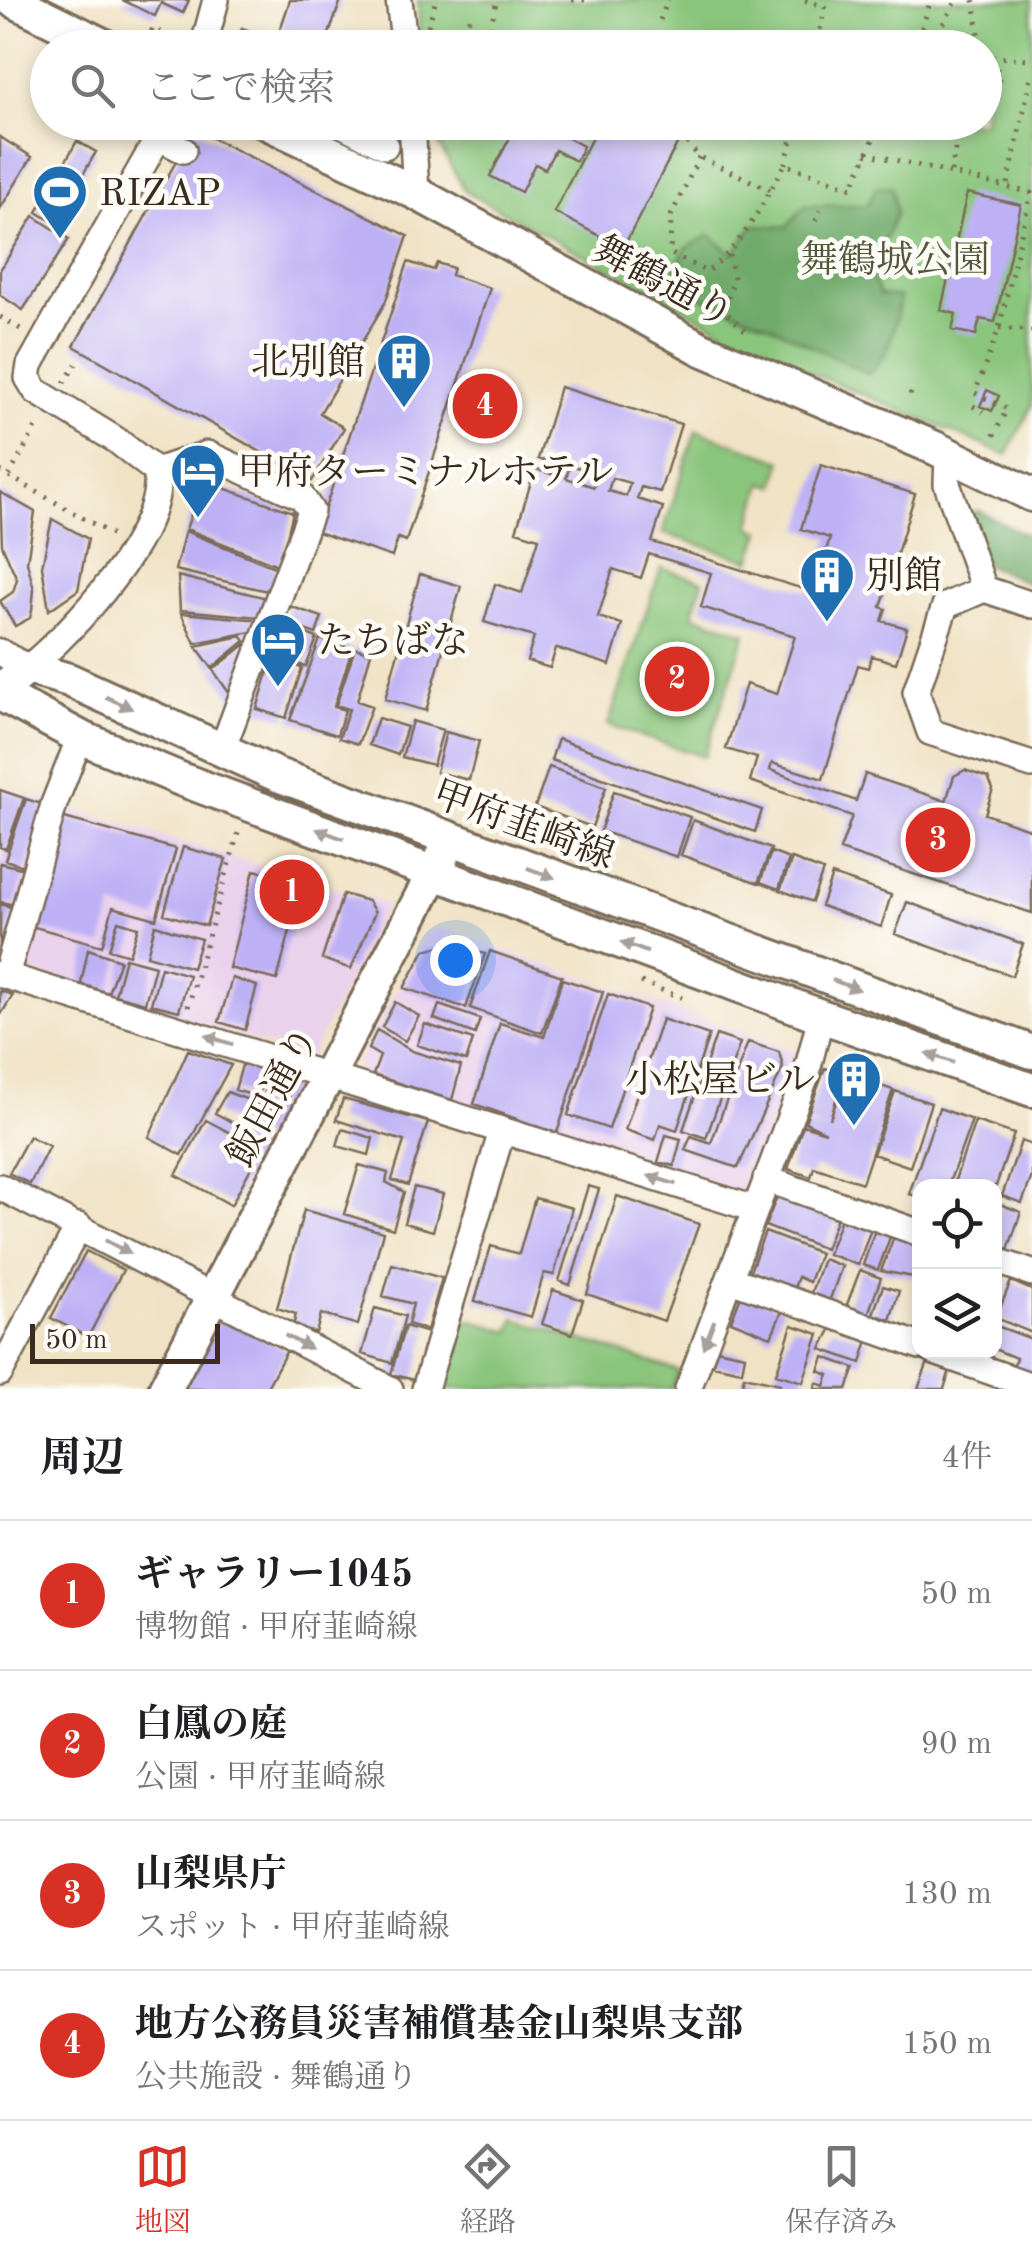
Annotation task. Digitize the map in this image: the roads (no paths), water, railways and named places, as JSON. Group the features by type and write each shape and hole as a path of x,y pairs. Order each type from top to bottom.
{"main road":[{"path":"12,0 73,30"},
{"name":"舞鶴通り","path":"302,140 416,193 702,349 963,461 1032,495"},
{"name":"甲府韮崎線","path":"1032,1052 449,839 222,750 69,680 14,660 0,692 80,738 247,804 820,1016 1032,1090"},
{"name":"飯田通り","path":"165,1389 436,872 449,839"}],"street":[{"path":"208,30 216,0"},
{"path":"399,0 403,30"},
{"path":"156,471 116,440 36,391 28,378 38,340 168,140"},
{"path":"373,140 385,146"},
{"path":"413,140 416,193"},
{"path":"156,471 207,454 277,474 302,497 311,512 222,750"},
{"path":"963,461 947,484 984,588"},
{"path":"14,660 76,628 122,566 148,518 156,471"},
{"path":"1032,605 984,588 945,606 916,692 930,732 1032,765"},
{"path":"80,738 54,804 3,975 756,1209"},
{"path":"688,1389 816,1046 820,1016"},
{"path":"426,1389 502,1131"},
{"path":"766,1179 912,1230"},
{"path":"0,1187 390,1389"},
{"path":"0,1373 78,1226"},
{"path":"1002,1263 1032,1273"},
{"path":"730,1279 912,1343"},
{"path":"955,1359 1032,1386"}],"place":[{"name":"RIZAP","path":"60,241"},
{"name":"地方公務員災害補償基金山梨県支部","path":"485,406"},
{"name":"北別館","path":"404,410"},
{"name":"甲府ターミナルホテル","path":"198,520"},
{"name":"別館","path":"827,624"},
{"name":"白鳳の庭","path":"677,679"},
{"name":"たちばな","path":"278,689"},
{"name":"山梨県庁","path":"938,840"},
{"name":"ギャラリー1045","path":"292,892"},
{"name":"小松屋ビル","path":"854,1128"}],"park label":[{"name":"舞鶴城公園","path":"895,259"}]}
